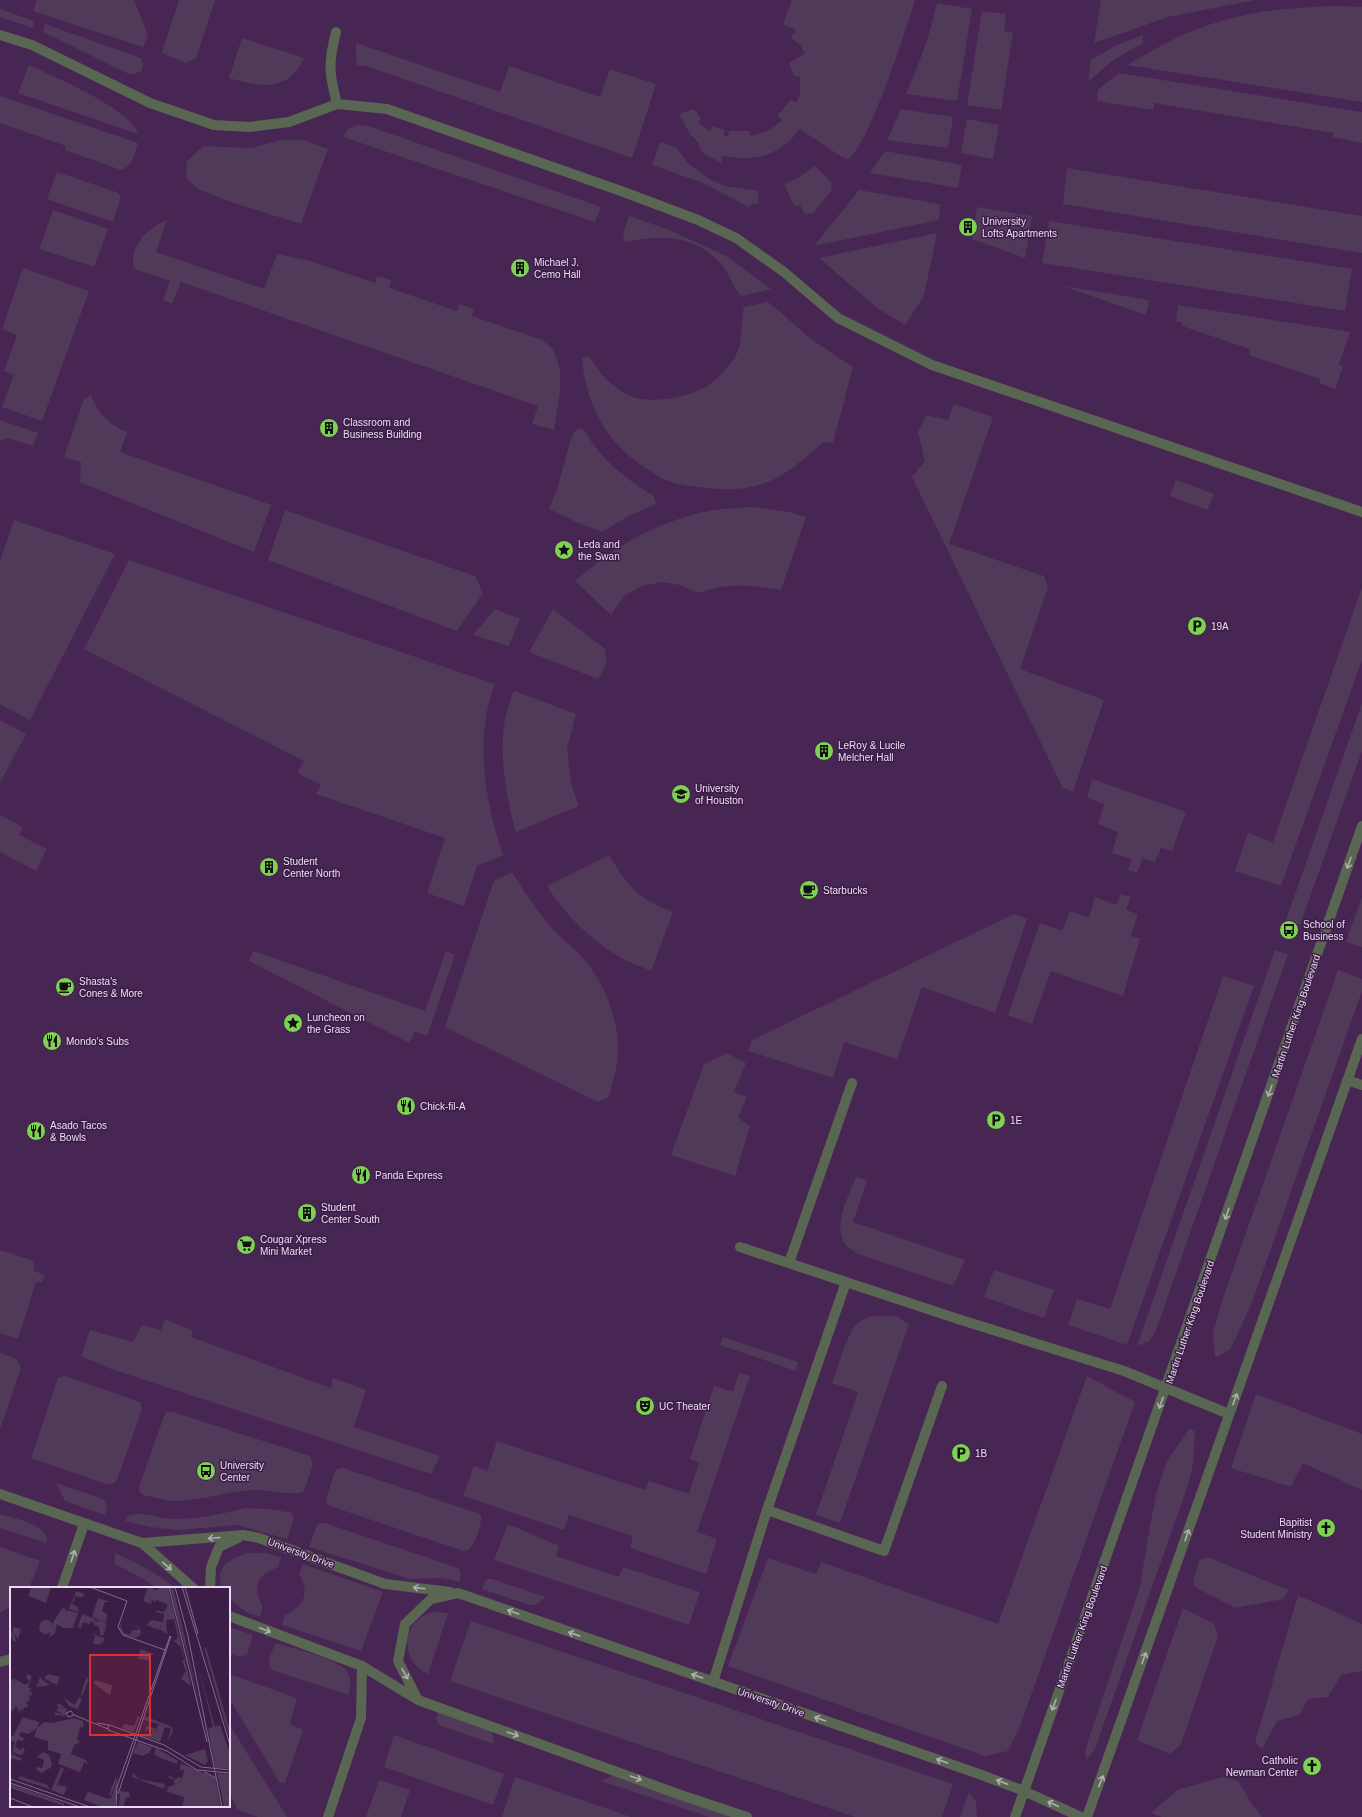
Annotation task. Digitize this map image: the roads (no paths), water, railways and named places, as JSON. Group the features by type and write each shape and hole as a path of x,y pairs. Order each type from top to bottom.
{"street":[{"path":"336,32 329,69 337,104"},
{"path":"0,34 32,45 150,103 214,125 249,127 289,122 337,104 387,109 622,191 698,220 736,238 784,272 838,318 932,364 1362,512"},
{"name":"Martin Luther King Boulevard","path":"1015,1817 1167,1387 1362,826"},
{"path":"1087,1817 1362,1039"},
{"path":"1347,1080 1362,1085"},
{"path":"789,1263 852,1083"},
{"path":"740,1247 1124,1371 1167,1387 1229,1414"},
{"path":"713,1682 766,1510 846,1282"},
{"path":"766,1510 884,1551 942,1386"},
{"name":"University Drive","path":"0,1494 142,1543 243,1535 259,1538 384,1584 458,1593 1024,1791 1081,1817"},
{"path":"62,1587 84,1524"},
{"path":"210,1587 211,1567 219,1547 243,1535"},
{"name":"University Drive","path":"142,1543 192,1587"},
{"path":"418,1700 398,1661 405,1624 431,1599 458,1593"},
{"path":"230,1616 362,1666 418,1700 678,1794 747,1817"},
{"path":"0,1662 10,1659"},
{"path":"328,1817 361,1718 362,1666"}],"place":[{"name":"University Lofts Apartments","path":"968,227"},
{"name":"Michael J. Cemo Hall","path":"520,268"},
{"name":"Classroom and Business Building","path":"329,428"},
{"name":"Leda and the Swan","path":"564,550"},
{"name":"19A","path":"1197,626"},
{"name":"LeRoy & Lucile Melcher Hall","path":"824,751"},
{"name":"University of Houston","path":"681,794"},
{"name":"Student Center North","path":"269,867"},
{"name":"Starbucks","path":"809,890"},
{"name":"School of Business","path":"1289,930"},
{"name":"Shasta's Cones & More","path":"65,987"},
{"name":"Luncheon on the Grass","path":"293,1023"},
{"name":"Mondo's Subs","path":"52,1041"},
{"name":"Chick-fil-A","path":"406,1106"},
{"name":"1E","path":"996,1120"},
{"name":"Asado Tacos & Bowls","path":"36,1131"},
{"name":"Panda Express","path":"361,1175"},
{"name":"Student Center South","path":"307,1213"},
{"name":"Cougar Xpress Mini Market","path":"246,1245"},
{"name":"UC Theater","path":"645,1406"},
{"name":"1B","path":"961,1453"},
{"name":"University Center","path":"206,1471"},
{"name":"Bapitist Student Ministry","path":"1326,1528"},
{"name":"Catholic Newman Center","path":"1312,1766"}]}
